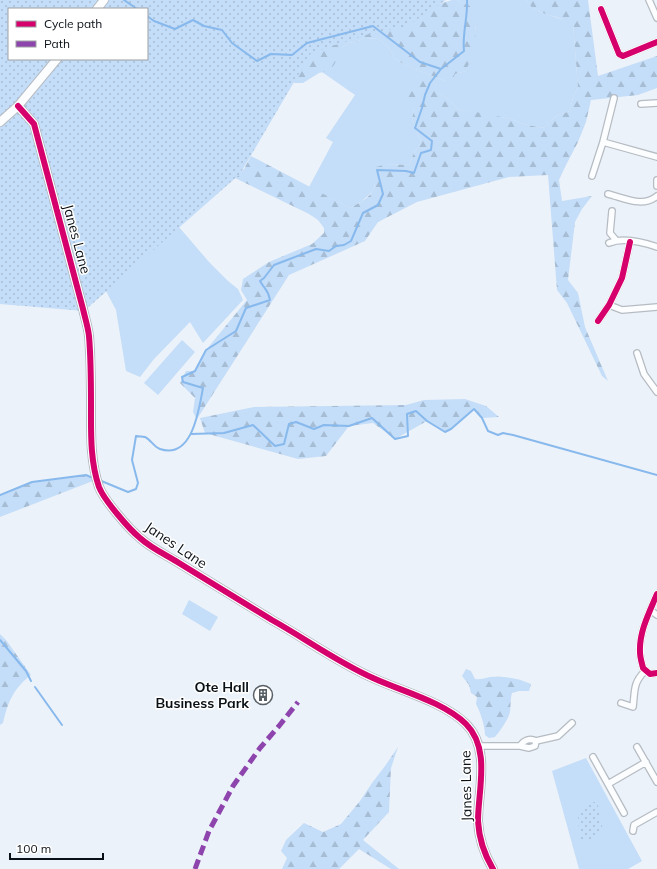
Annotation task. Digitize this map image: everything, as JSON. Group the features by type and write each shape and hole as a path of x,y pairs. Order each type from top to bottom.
{"street":[{"path":"98,8 104,0"},
{"path":"649,0 657,18"},
{"path":"601,9 619,54 623,56 657,42"},
{"path":"0,122 18,106 56,60"},
{"path":"592,176 603,142 614,98"},
{"path":"640,104 657,103"},
{"name":"Janes Lane","path":"18,106 34,124 88,335 91,433 94,464 99,488 110,505 140,538 330,656 373,678 454,714 467,725 479,746 481,764 478,822 485,856 493,869"},
{"path":"603,142 657,157"},
{"path":"657,180 657,186"},
{"path":"608,194 641,203 651,201 657,196"},
{"path":"612,210 610,233 616,240"},
{"path":"609,243 616,240 645,243 657,247"},
{"path":"598,321 609,305 622,278 630,242"},
{"path":"609,305 622,310 657,307"},
{"path":"637,353 644,374 657,392"},
{"path":"657,594 645,621 641,637 640,653 645,671 650,674 657,673"},
{"path":"650,610 657,615"},
{"path":"621,703 634,707 635,687 638,678 645,671"},
{"path":"479,746 520,746 529,748 535,746 536,742 558,736 572,723"},
{"path":"637,747 657,782"},
{"path":"593,757 624,813"},
{"path":"608,784 646,762"},
{"path":"633,831 634,825 657,812"}],"green space":[{"path":"0,0 446,0 407,26 369,34 311,53 240,174 84,311 0,304"},
{"path":"452,0 457,0 472,7 476,23 474,48 466,71 455,74 453,78 445,81 405,65 395,59 389,48 379,39 365,38 354,43 349,42 343,47 334,65 328,71 319,73 303,83 294,83 290,78 308,29 433,6"},
{"path":"457,0 526,0 533,8 540,12 573,23 578,88 573,97 570,111 556,116 543,128 523,124 511,119 464,111 456,108 450,100 439,93 414,109 412,119 421,141 409,165 386,164 375,184 373,191 362,201 350,208 309,187 333,142 326,138 355,95 322,72 349,42 354,43 365,38 379,39 389,48 395,59 405,65 445,81 455,74 466,71 473,49 476,27 461,2"},
{"path":"526,0 588,0 598,76 657,56 657,88 638,95 591,100 586,122 578,142 559,180 562,201 592,196 582,209 575,222 568,280 578,293 585,327 608,381 602,376 567,303 557,290 548,175 509,177 417,202 378,222 365,241 289,275 197,419 193,412 195,398 180,383 186,371 195,371 206,350 247,300 241,290 243,279 269,262 312,244 324,233 324,228 318,220 309,214 235,178 244,169 251,156 350,208 366,199 372,192 375,184 373,168 386,164 409,165 421,141 412,119 414,109 409,103 408,90 417,80 423,77 438,82 441,87 439,93 450,100 456,108 464,111 511,119 523,124 543,128 556,116 570,111 573,97 578,88 573,23 569,24 561,19 537,11"},
{"path":"179,227 209,262 238,289 243,300 203,343 190,322 154,359 140,377 126,371 116,310 106,291"},
{"path":"182,340 195,352 158,395 144,383"},
{"path":"465,399 486,406 499,417 482,418 474,409 451,429 445,432 427,421 395,439 373,423 349,426 326,456 298,459 205,433 200,418 254,407 406,405 424,400"},
{"path":"86,475 98,479 0,517 0,495 32,482"},
{"path":"189,600 218,617 210,631 182,614"},
{"path":"0,634 31,675 20,685 12,696 3,723 0,725"},
{"path":"466,669 471,671 475,679 506,677 531,684 529,691 512,693 509,715 495,737 489,738 485,735 482,719 476,704 477,697 471,693 469,685 462,676"},
{"path":"398,747 391,768 389,812 363,840 399,869 391,869 359,849 339,869 282,869 287,858 281,851 286,840 304,823 323,832 341,824 360,801"},
{"path":"586,758 642,861 628,869 579,869 552,771"},
{"path":"589,802 597,802 603,830 596,837 580,842 578,819 580,809"}],"waterway":[{"path":"124,0 136,8"},
{"path":"99,480 128,492 136,489 138,483 132,460 136,436 145,437 160,449 171,450 180,447 187,440 192,430 203,388 183,382 182,377 195,371 206,350 236,331 246,308 270,300 260,281 274,265 316,249 329,251 336,246 344,245 351,241 363,213 378,205 383,194 377,170 406,171 414,173 421,153 431,150 432,141 415,128 425,95 430,83 441,69 464,51 467,0"},
{"path":"148,17 154,21 175,29 193,20 204,26 222,30 232,43 257,61 271,54 292,55 307,43 373,26 420,62 441,69"},
{"path":"191,434 224,433 253,425 275,446 284,444 289,424 296,422 314,429 324,425 349,426 372,418 395,439 408,436 407,414 416,411 427,421 445,432 451,429 474,409 482,418 488,431 498,435 503,433 513,435 657,475"},
{"path":"0,495 32,482 86,475 93,478"},
{"path":"0,640 26,671 31,681"},
{"path":"35,687 62,725"}],"marked path":[{"path":"195,869 209,831 233,786 260,748 298,702"}],"cycle path":[{"path":"601,9 619,54 623,56 657,42"},
{"path":"18,106 34,124 88,329 91,362 92,446 96,477 102,493 117,514 144,542 347,665 384,683 434,703 457,716 466,724 474,734 481,758 478,821 482,846 493,869"},
{"path":"598,321 609,305 622,278 630,242"},
{"path":"657,594 648,615 640,645 643,668 650,674 657,673"}],"place":[{"name":"Ote Hall Business Park","path":"263,695"}]}
